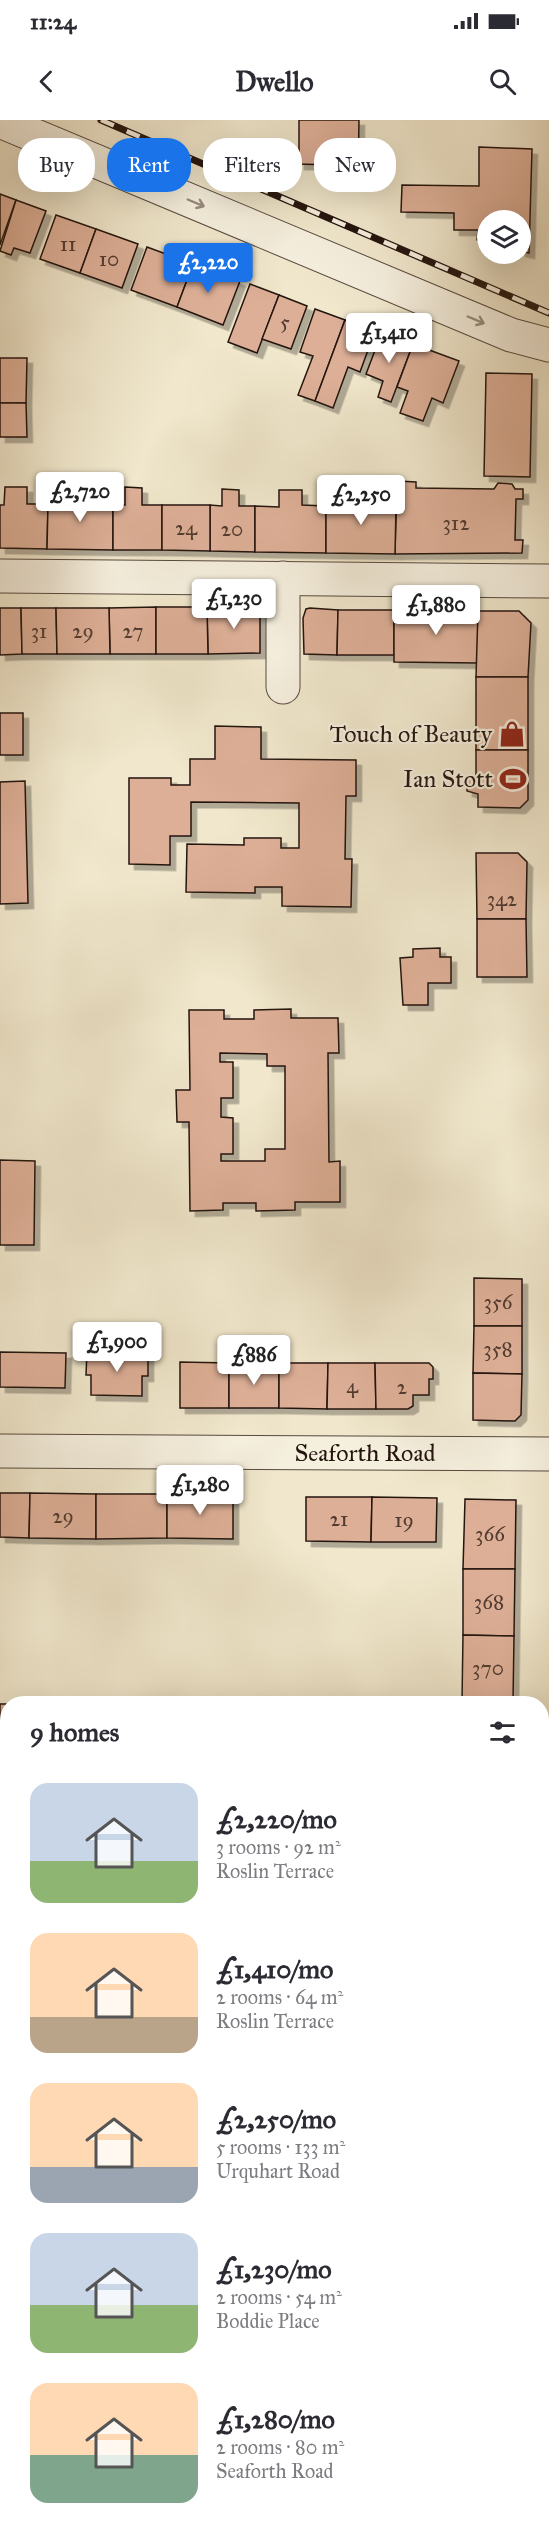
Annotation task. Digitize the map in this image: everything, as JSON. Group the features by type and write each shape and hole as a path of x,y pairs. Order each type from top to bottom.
{"street":[{"path":"0,121 511,335 549,345"},
{"path":"0,576 549,581"},
{"path":"283,578 283,687"},
{"name":"Seaforth Road","path":"0,1450 549,1454"}],"building":[{"path":"299,120 359,120 359,138 314,138 314,164 302,164 302,138 299,138"},
{"path":"479,147 532,149 530,210 477,210 477,230 454,230 454,213 401,212 402,185 479,186"},
{"path":"0,194 16,200 0,245"},
{"path":"16,200 46,211 30,253 14,248 11,255 0,251"},
{"path":"56,215 96,229 80,273 40,259"},
{"path":"96,229 138,244 122,288 80,273"},
{"path":"147,247 193,264 177,307 131,290"},
{"path":"193,264 240,281 223,325 177,307"},
{"path":"250,284 279,295 257,353 228,342"},
{"path":"279,295 307,306 291,349 262,339"},
{"path":"315,309 345,320 315,401 298,395 313,356 300,352"},
{"path":"345,320 375,331 360,372 348,367 333,408 315,401"},
{"path":"382,332 413,344 391,402 378,397 383,381 366,374"},
{"path":"413,344 459,361 443,403 432,398 423,421 400,413 408,391 397,387"},
{"path":"0,358 27,358 26,403 0,403"},
{"path":"486,373 532,374 530,477 484,476"},
{"path":"0,403 26,403 27,437 0,437"},
{"path":"397,481 416,482 416,488 494,489 498,483 512,484 515,489 523,489 523,499 516,499 515,540 523,540 522,553 395,554"},
{"path":"5,487 27,487 27,504 48,504 47,549 0,548 0,505 4,505"},
{"path":"67,487 91,488 90,504 113,505 113,550 47,549 48,504 67,504"},
{"path":"125,487 142,488 142,505 162,505 162,550 113,550 113,505 125,505"},
{"path":"222,489 239,490 239,506 255,506 255,552 210,551 210,505 222,506"},
{"path":"279,490 302,490 302,505 326,506 326,553 255,552 255,506 279,507"},
{"path":"350,490 374,490 373,506 396,506 395,554 326,553 326,506 349,507"},
{"path":"162,505 210,505 210,551 162,550"},
{"path":"253,606 260,611 260,653 208,654 207,607"},
{"path":"156,607 156,654 110,654 109,608"},
{"path":"156,607 207,607 208,654 156,654"},
{"path":"0,608 21,608 22,654 0,655"},
{"path":"21,608 56,608 57,654 22,654"},
{"path":"56,608 109,608 110,654 57,654"},
{"path":"306,609 338,610 337,655 304,654 303,618"},
{"path":"338,610 394,610 394,655 337,655"},
{"path":"394,610 478,611 478,663 394,662"},
{"path":"478,611 519,611 531,623 528,677 476,677"},
{"path":"476,677 528,677 528,750 476,750"},
{"path":"0,713 23,713 23,755 0,755"},
{"path":"215,726 261,727 261,759 356,760 356,796 346,796 345,859 352,859 351,907 282,906 282,887 255,887 255,893 186,892 187,844 244,845 244,838 281,838 281,848 299,848 299,803 191,802 191,836 170,836 170,865 129,864 129,778 171,778 171,785 190,785 190,759 215,759"},
{"path":"476,750 528,750 528,800 520,808 478,807 478,794 467,791 467,776 476,776"},
{"path":"25,781 28,903 0,904 0,782"},
{"path":"476,853 518,853 527,862 526,919 477,919"},
{"path":"477,919 526,919 527,977 477,977"},
{"path":"440,948 440,957 451,957 451,983 428,983 428,1005 403,1005 400,958 413,957 413,949"},
{"path":"291,1009 291,1018 338,1018 339,1053 328,1053 329,1162 340,1161 340,1202 295,1202 295,1210 256,1211 256,1203 223,1203 223,1210 190,1211 189,1122 177,1122 176,1090 190,1090 189,1010 224,1010 224,1019 254,1019 254,1010","holes":["220,1053 267,1054 267,1066 285,1066 285,1149 265,1149 265,1161 221,1161 221,1154 233,1154 233,1118 221,1117 221,1098 233,1098 233,1062 220,1062"]},
{"path":"0,1160 35,1161 34,1245 0,1245"},
{"path":"474,1278 522,1279 522,1326 474,1326"},
{"path":"474,1326 522,1326 522,1374 473,1373"},
{"path":"87,1351 148,1353 148,1376 142,1376 142,1396 91,1395 91,1375 86,1375"},
{"path":"0,1352 66,1353 65,1388 0,1387"},
{"path":"180,1362 229,1363 229,1408 180,1408"},
{"path":"229,1363 279,1363 279,1408 229,1408"},
{"path":"279,1363 328,1363 327,1409 279,1408"},
{"path":"328,1363 375,1363 376,1409 327,1409"},
{"path":"375,1363 429,1363 433,1367 433,1379 429,1379 429,1395 413,1395 413,1406 408,1409 376,1409"},
{"path":"473,1373 522,1374 521,1415 515,1421 473,1420"},
{"path":"0,1493 30,1493 29,1538 0,1537"},
{"path":"30,1493 96,1494 96,1539 29,1538"},
{"path":"96,1494 167,1494 167,1538 96,1539"},
{"path":"167,1494 233,1495 233,1539 167,1538"},
{"path":"306,1497 372,1497 371,1542 306,1541"},
{"path":"372,1497 437,1498 436,1542 371,1542"},
{"path":"465,1499 516,1500 515,1569 463,1569"},
{"path":"463,1569 515,1569 514,1636 463,1635"},
{"path":"463,1635 514,1636 513,1696 462,1696"}],"railway":[{"path":"101,120 549,313"}],"place":[{"name":"Touch of Beauty","path":"512,734"},
{"name":"Ian Stott","path":"513,779"}]}
